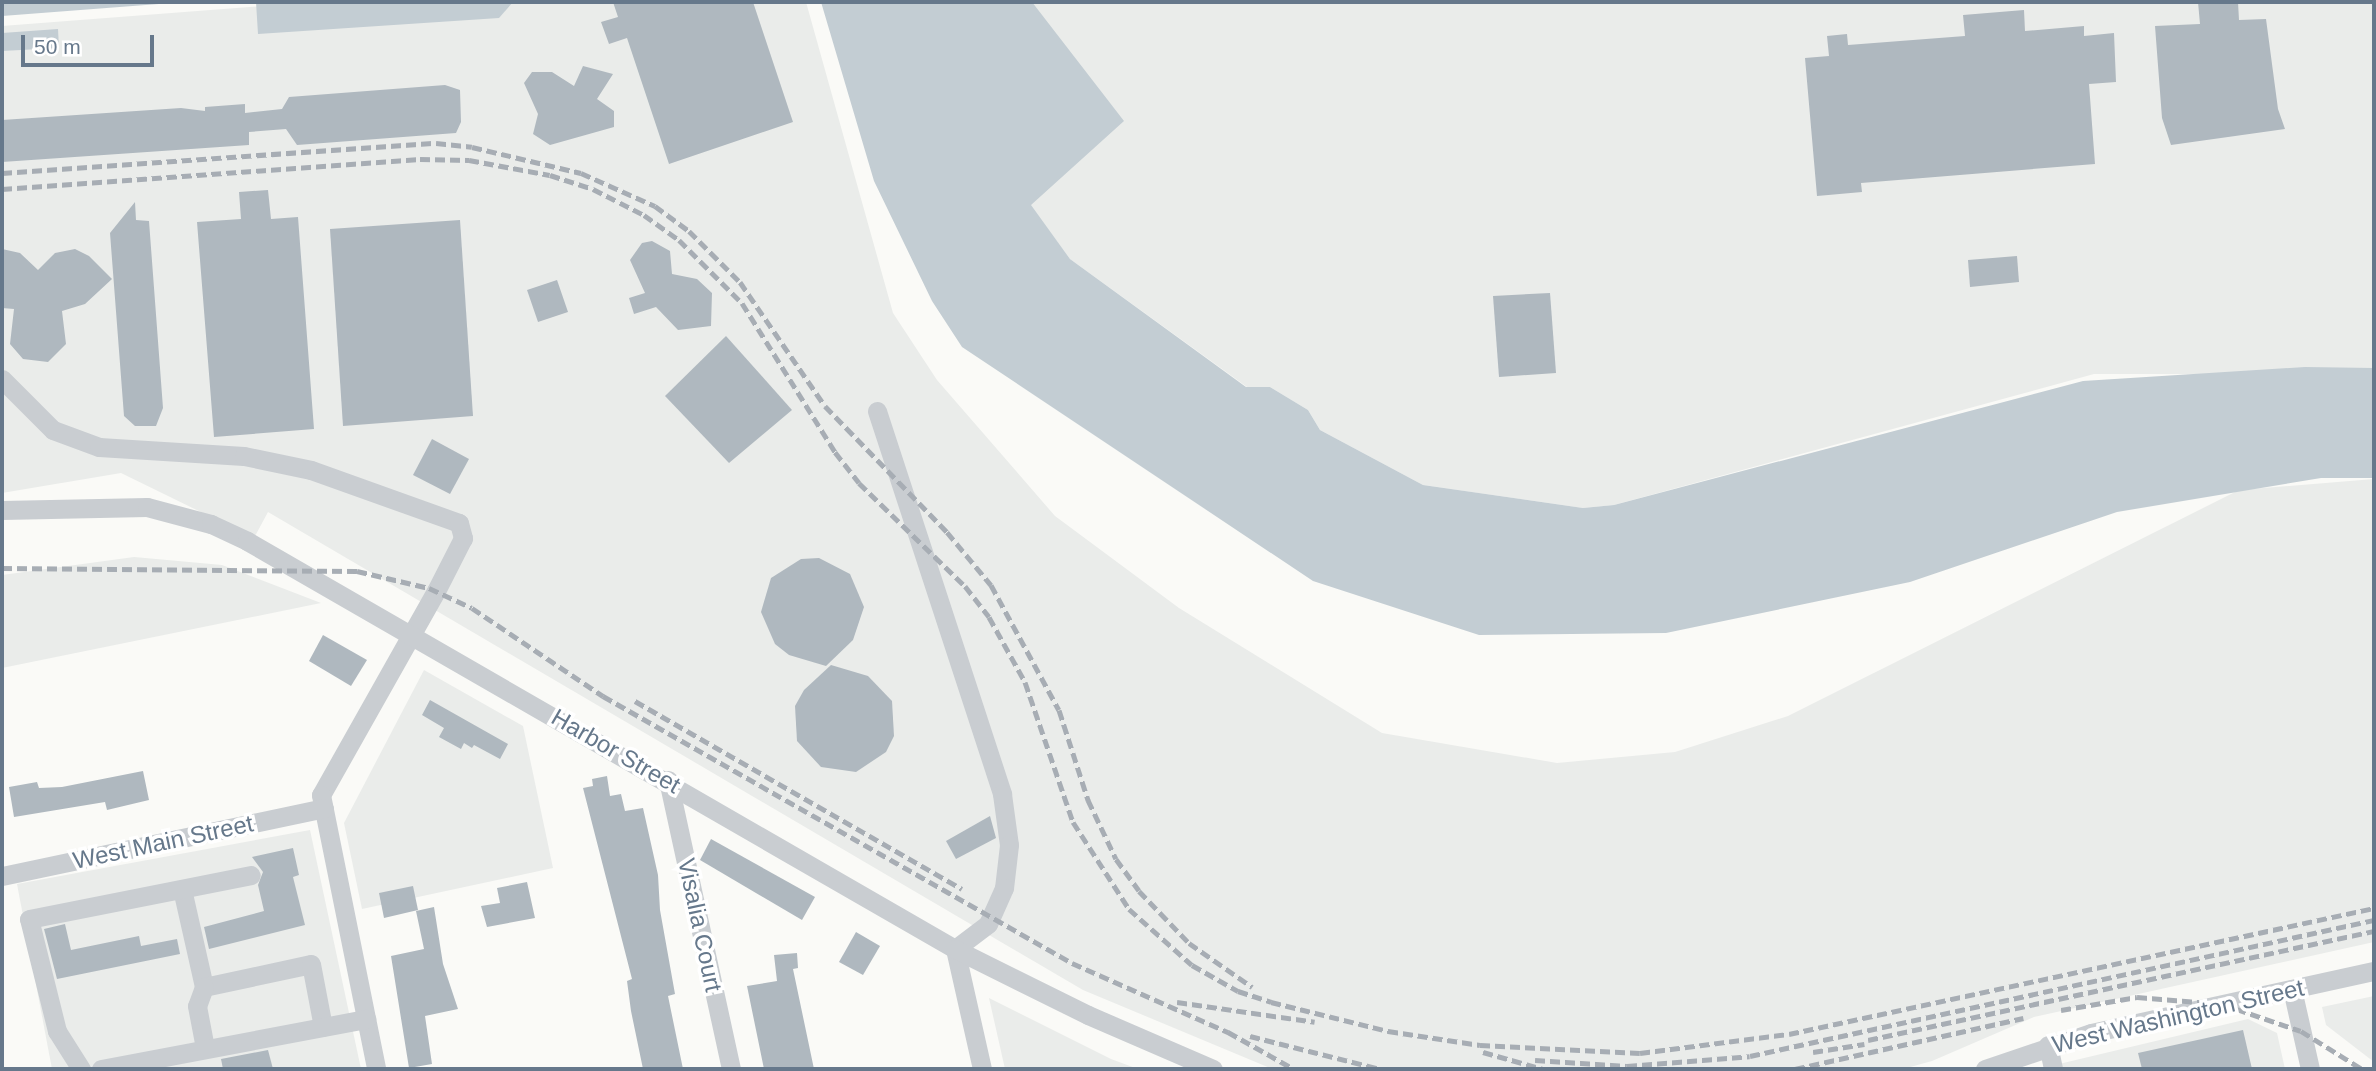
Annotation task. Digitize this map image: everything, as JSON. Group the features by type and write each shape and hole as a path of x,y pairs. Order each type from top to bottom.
{"street":[{"path":"2,379 53,430 99,447 243,456 311,470 460,523 463,538 321,795 376,1069"},
{"path":"877,411 1002,794 1009,845 1004,888 988,924 956,949 982,1069"},
{"name":"Harbor Street","path":"2,510 119,505 147,507 211,524 300,569 956,949 1088,1015 1213,1069"},
{"name":"Visalia Court","path":"668,780 731,1069"},
{"name":"West Main Street","path":"2,876 324,808"},
{"path":"81,1069 57,1031 29,919 251,875"},
{"path":"182,889 204,987 197,1006 205,1048"},
{"path":"204,987 311,964 323,1027"},
{"name":"West Washington Street","path":"1985,1069 2048,1045 2374,971"},
{"path":"2292,989 2310,1069"},
{"path":"102,1069 366,1019"},
{"path":"2048,1045 2053,1069"}],"shaded area":[{"path":"2,2 185,2 2,16"},
{"path":"256,2 513,2 499,18 258,34"},
{"path":"316,2 806,2 893,313 937,380 1055,516 1179,608 1382,733 1557,763 1675,752 1788,716 2239,490 2374,479 2374,942 2034,1017 1932,1061 1903,1069 1270,1068 1083,990 268,512 254,538 121,473 2,493 2,26"},
{"path":"821,2 1032,2 1124,121 1031,205 1070,259 1246,387 1270,387 1308,410 1320,430 1423,485 1583,508 1614,505 2083,381 2305,367 2374,368 2374,478 2321,478 2117,512 1910,582 1666,633 1479,635 1313,581 962,347 932,301 874,181"},
{"path":"955,2 2374,2 2374,374 2094,374 1614,505 1583,508 1423,485 1320,430 1308,410 1270,387 1247,387 1070,259 1004,170"},
{"path":"58,29 59,48 2,51 2,33"},
{"path":"134,557 222,565 321,603 2,668 2,575"},
{"path":"424,670 523,726 553,868 362,909 344,823"},
{"path":"310,830 361,1069 52,1069 17,884"},
{"path":"2374,996 2374,1062 2326,1025 2322,1007"},
{"path":"989,998 1111,1059 1138,1069 1005,1069"},
{"path":"2248,1019 2277,1033 2285,1069 2038,1069"}],"building":[{"path":"613,2 753,2 793,122 669,164 627,38 609,44 601,22 618,17"},
{"path":"2198,2 2238,2 2239,20 2266,19 2278,109 2285,129 2171,145 2162,118 2155,26 2200,24"},
{"path":"2024,10 2025,31 2084,26 2084,36 2114,33 2116,82 2089,84 2095,164 1861,183 1862,192 1817,196 1805,58 1829,56 1827,36 1847,34 1848,45 1965,36 1963,15"},
{"path":"583,66 613,74 597,99 614,111 614,127 550,145 533,134 538,114 524,83 532,72 552,72 574,86"},
{"path":"445,85 460,90 461,122 456,133 297,145 286,129 249,132 249,145 2,162 2,120 181,108 205,111 205,107 245,104 245,113 282,109 289,97"},
{"path":"268,190 271,219 298,217 314,429 214,437 197,222 241,219 239,192"},
{"path":"135,202 136,220 149,221 163,408 156,426 135,426 124,416 110,233"},
{"path":"460,220 473,416 343,426 330,229"},
{"path":"652,241 670,251 672,274 697,279 712,293 711,326 678,330 656,307 634,314 629,298 645,293 630,260 642,243"},
{"path":"2,249 20,253 38,270 55,253 75,249 89,256 112,279 85,304 62,311 66,344 48,362 23,359 10,344 14,309 2,308"},
{"path":"2017,256 2019,282 1970,287 1968,260"},
{"path":"557,280 568,312 538,322 527,290"},
{"path":"1550,293 1556,373 1499,377 1493,296"},
{"path":"726,336 792,410 729,463 665,396"},
{"path":"432,439 469,459 450,494 413,475"},
{"path":"819,558 850,574 864,607 853,640 826,666 789,655 775,644 761,612 771,578 801,559"},
{"path":"323,635 367,660 351,686 309,661"},
{"path":"831,665 868,676 892,701 894,736 886,752 856,772 821,767 797,741 795,706 804,690"},
{"path":"430,700 508,744 500,759 474,745 472,748 464,743 461,749 439,737 444,728 422,715"},
{"path":"143,771 149,800 107,810 105,802 14,817 9,787 37,782 39,788 62,787"},
{"path":"607,776 610,796 621,794 625,811 643,808 658,875 660,910 675,994 668,996 683,1069 643,1069 627,981 632,979 583,788 593,786 592,779"},
{"path":"990,816 996,838 956,859 946,841"},
{"path":"711,839 815,897 802,920 700,860"},
{"path":"293,848 299,875 293,877 305,925 209,949 204,927 264,911 258,885 263,872 252,857"},
{"path":"527,882 535,918 487,927 481,906 500,903 497,888"},
{"path":"413,886 418,910 384,918 379,893"},
{"path":"434,907 443,964 458,1009 425,1016 432,1064 409,1068 391,956 424,949 416,911"},
{"path":"65,924 71,950 139,936 141,946 177,939 180,954 57,979 44,929"},
{"path":"856,932 880,946 863,975 839,962"},
{"path":"797,953 798,968 793,969 814,1069 764,1069 747,986 777,981 774,955"},
{"path":"2243,1030 2252,1069 2142,1069 2138,1053"},
{"path":"268,1050 273,1069 223,1069 221,1059"}],"railway":[{"path":"2,173 436,143 472,147 581,173 655,206 689,231 740,282 825,406 947,532 991,585 1059,710 1088,800 1116,859 1139,891 1189,943 1252,987"},
{"path":"2,189 420,159 469,160 550,175 593,189 644,215 679,240 742,303 835,452 859,483 965,586 989,617 1025,682 1073,822 1129,909 1192,965 1238,991 1271,1002 1388,1031 1480,1045 1640,1053 1789,1034 2374,908"},
{"path":"2,568 357,571 429,588 472,608 603,696 1072,963 1228,1032 1294,1069"},
{"path":"635,701 962,889"},
{"path":"1535,1060 1627,1066 1750,1056 2374,920"},
{"path":"1868,1040 2374,931"},
{"path":"2061,1010 2137,997 2222,1004 2301,1031 2362,1069"},
{"path":"1177,1002 1315,1022"},
{"path":"1795,1069 2023,1018"},
{"path":"1250,1036 1380,1069"},
{"path":"1813,1052 1864,1044"},
{"path":"1483,1052 1543,1069"}]}
